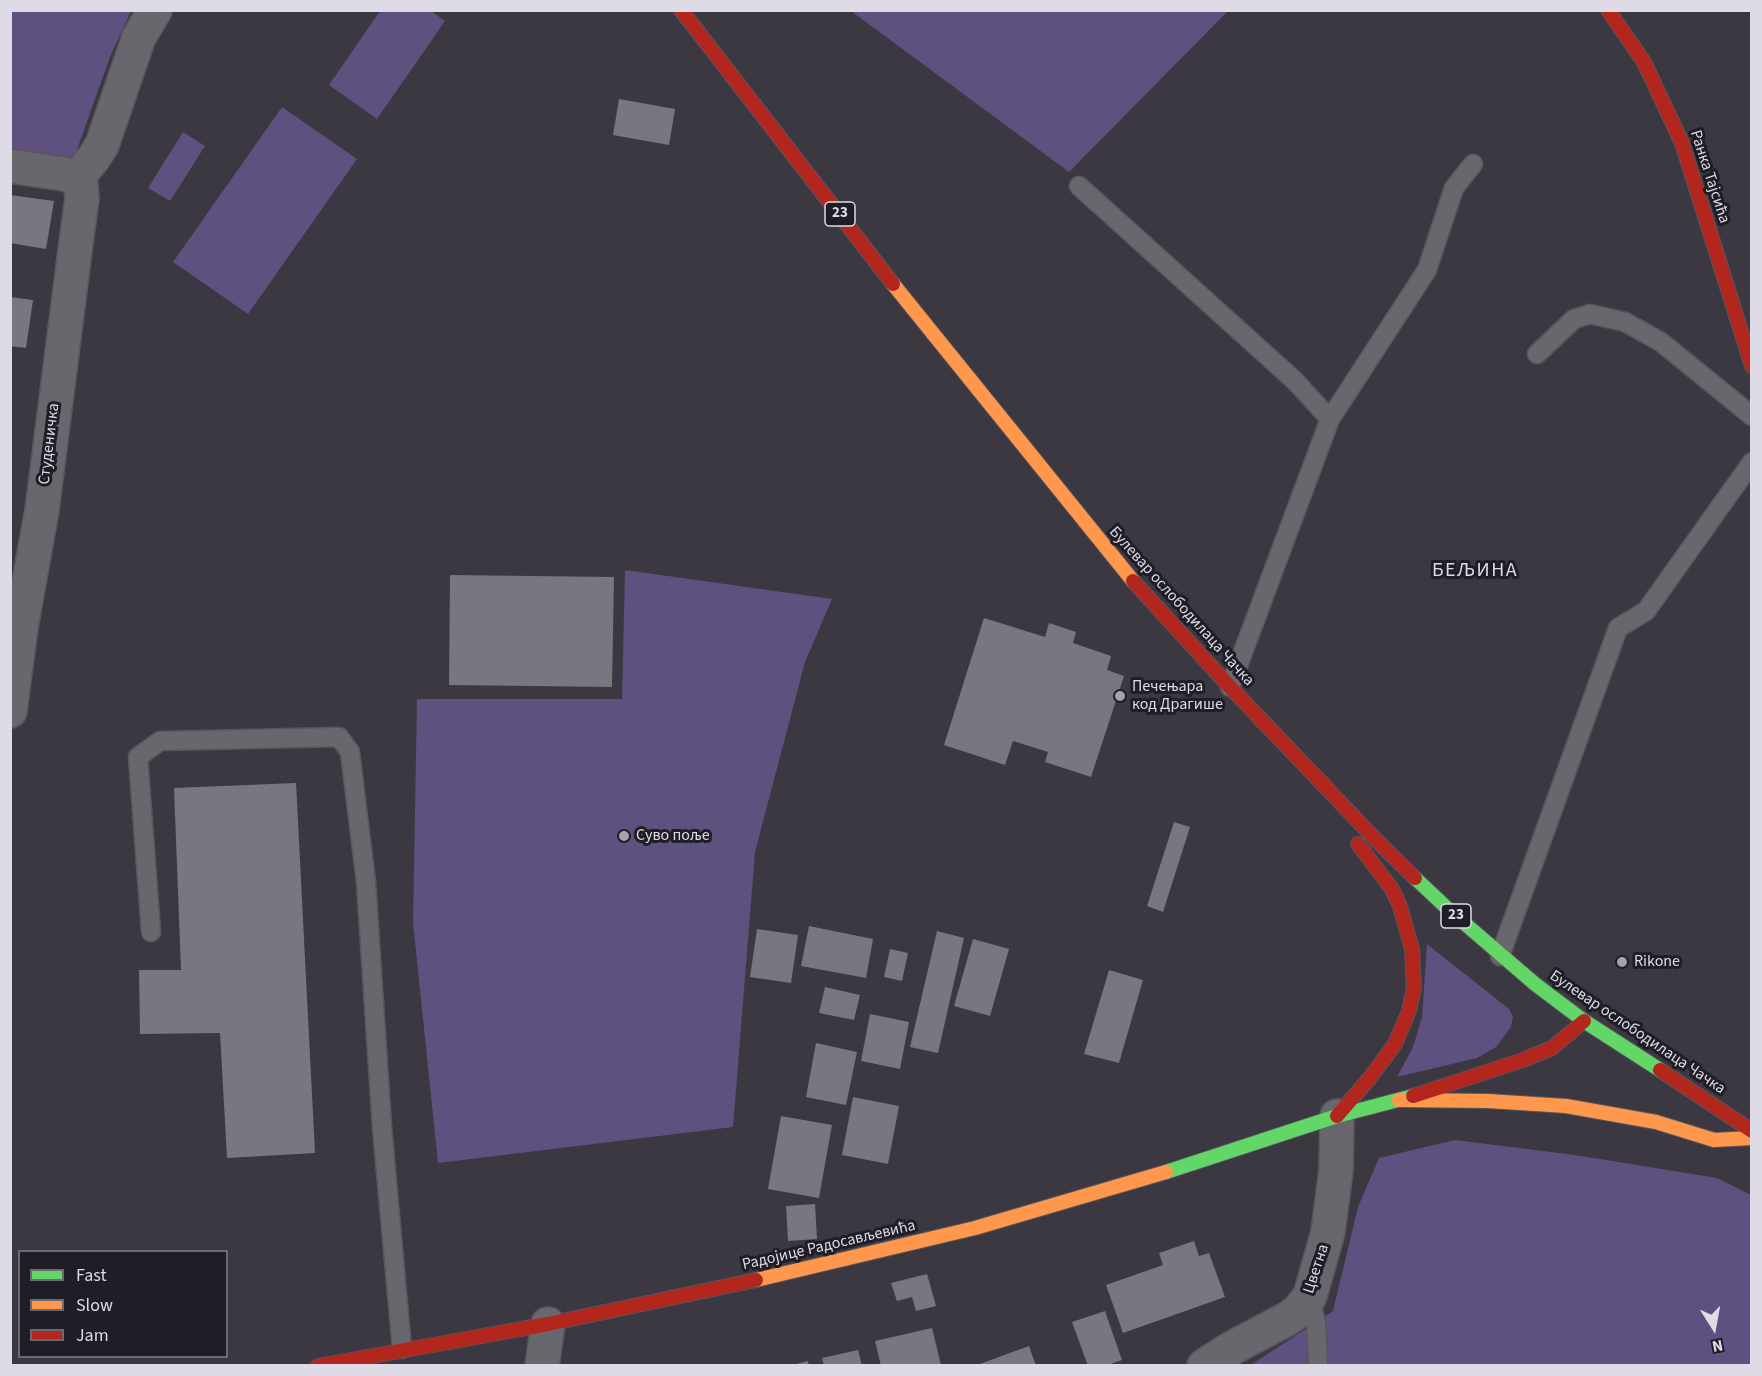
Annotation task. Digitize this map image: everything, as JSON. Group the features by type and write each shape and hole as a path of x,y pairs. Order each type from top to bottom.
{"main road":[{"name":"Булевар ослободилаца Чачка","path":"681,10 890,280 1099,541 1144,594 1337,799 1399,862 1500,956 1584,1021 1752,1131"},
{"name":"Ранка Тајсића","path":"1608,10 1644,62 1682,143 1752,366"},
{"path":"1337,799 1356,840 1392,889 1400,906 1412,949 1414,988 1409,1011 1395,1044 1337,1116"},
{"path":"1399,1100 1539,1054 1552,1048 1584,1021"},
{"path":"1399,1100 1488,1101 1566,1106 1656,1122 1714,1140 1752,1137"},
{"name":"Радојице Радосављевића","path":"318,1365 548,1324 833,1263 975,1228 1134,1183 1337,1116 1399,1100"}],"street":[{"path":"10,166 77,178 102,145 139,37 155,10"},
{"name":"Студеничка","path":"10,711 16,626 42,510 82,199 81,185 77,178"},
{"name":"Цветна","path":"1204,1365 1287,1319 1298,1311 1310,1296 1323,1256 1330,1222 1336,1170 1337,1116"},
{"path":"542,1365 548,1324"}],"lane":[{"path":"1230,687 1330,419 1427,270 1454,188 1473,164"},
{"path":"1079,186 1294,380 1330,419"},
{"path":"1537,354 1574,320 1590,314 1625,322 1661,342 1752,416"},
{"path":"1500,956 1618,628 1646,611 1752,462"},
{"path":"151,932 138,757 160,741 339,737 350,752 366,882 382,1127 402,1349"},
{"path":"1310,1296 1316,1323 1318,1365"}],"shaded area":[{"path":"851,10 1228,11 1069,172"},
{"path":"10,11 131,11 110,57 73,161 11,150"},
{"path":"380,11 431,11 445,21 377,119 329,85"},
{"path":"282,107 357,159 248,314 173,262"},
{"path":"183,132 205,146 170,201 148,188"},
{"path":"625,570 832,599 805,662 755,852 733,1127 438,1163 413,923 417,699 622,699"},
{"path":"1427,944 1509,1009 1513,1016 1511,1027 1496,1047 1477,1058 1397,1077 1413,1047 1422,1017"},
{"path":"1455,1140 1575,1155 1717,1178 1751,1195 1751,1365 1249,1366 1333,1311 1358,1207 1379,1158"}],"building":[{"path":"619,99 675,109 669,145 613,135"},
{"path":"10,195 54,201 46,249 10,243"},
{"path":"10,297 33,300 26,348 10,346"},
{"path":"450,575 614,577 612,687 449,685"},
{"path":"984,618 1045,637 1049,623 1076,632 1073,643 1111,656 1107,670 1124,676 1091,777 1045,762 1048,752 1013,741 1005,765 944,745"},
{"path":"296,783 315,1153 227,1158 220,1033 140,1034 139,970 181,970 174,788"},
{"path":"1174,822 1190,827 1163,912 1147,906"},
{"path":"809,926 873,939 866,978 801,966"},
{"path":"757,929 798,935 791,983 750,977"},
{"path":"937,931 964,938 938,1053 910,1047"},
{"path":"973,939 1009,949 990,1016 954,1006"},
{"path":"890,949 908,953 902,981 884,977"},
{"path":"1109,970 1143,980 1119,1063 1084,1054"},
{"path":"825,987 860,995 854,1020 819,1013"},
{"path":"870,1014 909,1022 900,1069 861,1061"},
{"path":"816,1043 857,1052 846,1105 806,1097"},
{"path":"853,1097 899,1106 888,1164 842,1155"},
{"path":"781,1116 832,1125 819,1198 768,1189"},
{"path":"815,1204 817,1239 788,1241 786,1206"},
{"path":"1194,1241 1199,1256 1209,1253 1225,1297 1123,1333 1106,1285 1163,1265 1159,1253"},
{"path":"927,1274 936,1306 916,1311 912,1297 897,1301 891,1283"},
{"path":"1105,1311 1122,1360 1105,1366 1088,1366 1072,1322"},
{"path":"932,1328 941,1365 881,1366 875,1341"},
{"path":"1029,1346 1036,1366 977,1366 977,1365"},
{"path":"858,1350 862,1366 824,1366 822,1358"},
{"path":"808,1361 809,1366 793,1366 793,1365"}],"traffic: fast":[{"path":"1415,878 1535,984 1584,1021 1660,1070"},
{"path":"1166,1172 1337,1116 1413,1096"}],"traffic: slow":[{"path":"893,284 1133,581"},
{"path":"1399,1100 1488,1101 1566,1106 1656,1122 1714,1140 1752,1138"},
{"path":"756,1280 975,1228 1166,1172"}],"traffic: jam":[{"path":"681,10 893,284"},
{"path":"1608,10 1644,62 1682,143 1752,366"},
{"path":"1133,581 1230,687 1415,878"},
{"path":"1337,1116 1395,1044 1409,1011 1414,988 1412,949 1400,906 1392,889 1358,844"},
{"path":"1413,1096 1523,1060 1552,1048 1584,1021"},
{"path":"1660,1070 1752,1131"},
{"path":"318,1366 548,1324 756,1280"}],"place":[{"name":"Печењара код Драгише","path":"1120,696"},
{"name":"Суво поље","path":"624,836"},
{"name":"Rikone","path":"1622,962"}],"district":[{"name":"БЕЉИНА","path":"1475,572"}]}
